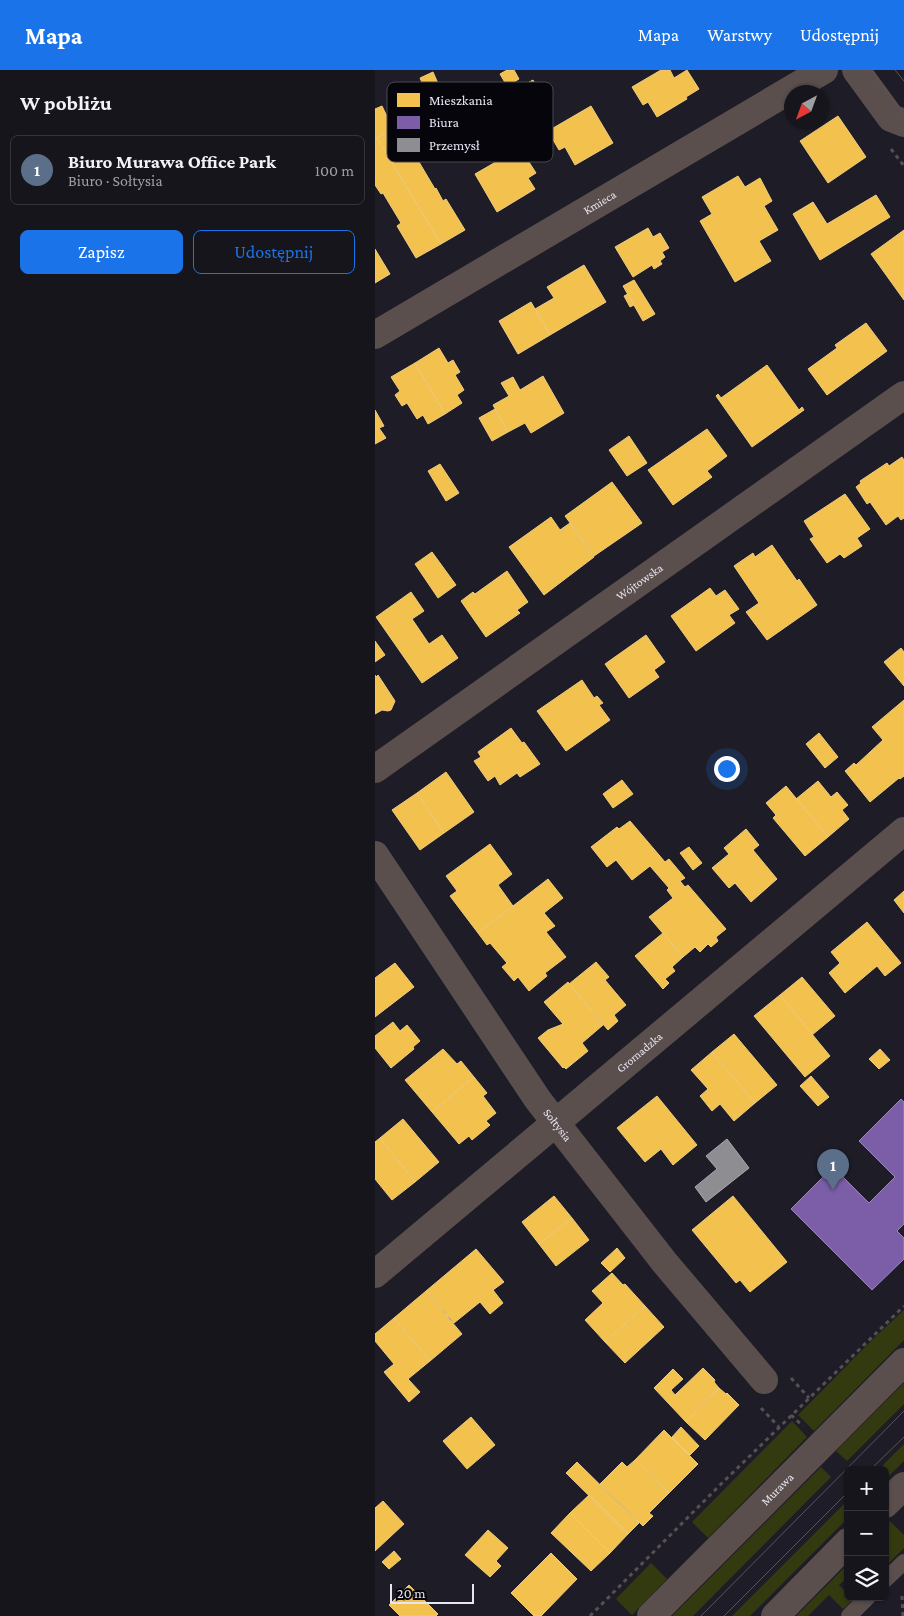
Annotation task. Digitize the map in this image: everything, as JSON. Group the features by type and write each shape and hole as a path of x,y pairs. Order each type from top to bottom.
{"street":[{"name":"Kmieca","path":"375,335 824,70"},
{"path":"856,70 891,118 904,123"},
{"name":"Wójtowska","path":"375,769 904,395"},
{"name":"Gromadzka","path":"375,1274 904,831"},
{"name":"Sołtysia","path":"375,855 538,1100 665,1263 764,1380"},
{"name":"Murawa","path":"651,1616 904,1362"},
{"path":"889,1500 904,1486"},
{"path":"775,1616 844,1546"}],"lane":[{"path":"889,1576 904,1562"},
{"path":"849,1616 864,1601"}],"path":[{"path":"590,1616 791,1415 904,1306"},
{"path":"791,1415 798,1422"},
{"path":"903,1616 901,1597 904,1594"}],"green space":[{"path":"904,1310 904,1340 814,1431 798,1415"},
{"path":"904,1383 904,1404 847,1461 836,1451"},
{"path":"792,1421 807,1437 708,1538 692,1522"},
{"path":"904,1444 904,1461 889,1476 889,1466 882,1466"},
{"path":"821,1467 831,1477 693,1616 672,1616"},
{"path":"844,1504 844,1522 750,1616 732,1616"},
{"path":"889,1522 904,1535 904,1548 889,1563 889,1556"},
{"path":"651,1563 667,1579 632,1615 616,1599"},
{"path":"844,1568 844,1581 839,1585 844,1590 844,1601 852,1601 843,1609 829,1595 808,1616 796,1616"}],"building: Mieszkania":[{"path":"507,70 514,70 519,79 514,82 505,82 500,74"},
{"path":"661,70 670,70 674,78 687,70 699,89 686,97 687,99 657,117 648,102 643,105 632,87"},
{"path":"433,72 437,82 422,82 420,78"},
{"path":"382,106 387,116 387,132 375,139 375,109"},
{"path":"591,106 613,143 575,165 565,147 559,150 553,140 553,128"},
{"path":"838,116 866,157 828,183 800,141 817,130 829,130 829,122"},
{"path":"387,132 387,155 377,138"},
{"path":"377,138 387,155 387,162 391,162 441,244 416,258 397,226 401,223 383,193 381,194 375,185 375,139"},
{"path":"391,162 419,162 443,201 446,199 465,230 441,244"},
{"path":"496,162 529,162 536,173 528,178 535,189 497,212 475,174"},
{"path":"738,176 745,187 760,178 772,201 764,206 778,230 759,241 771,261 735,282 700,221 712,214 702,197"},
{"path":"876,195 890,217 820,260 793,214 813,202 827,224"},
{"path":"648,228 653,237 660,233 669,248 662,252 665,257 660,261 662,264 654,269 652,265 633,277 615,247"},
{"path":"904,230 904,300 871,254"},
{"path":"375,249 390,274 375,283"},
{"path":"584,265 606,302 550,335 535,309 554,298 547,287"},
{"path":"634,280 655,314 643,321 623,286"},
{"path":"628,294 634,305 630,307 624,296"},
{"path":"531,302 550,335 518,354 499,321"},
{"path":"866,323 887,351 827,395 808,369 837,348 835,345"},
{"path":"439,348 448,363 453,360 460,372 455,375 464,390 457,395 462,403 445,414 415,363"},
{"path":"415,363 445,414 428,424 423,415 417,419 407,403 402,406 395,395 400,391 391,377"},
{"path":"767,365 799,410 802,407 804,410 752,447 716,396 718,394 721,398"},
{"path":"543,376 564,413 531,433 525,423 508,432 493,405 509,396 501,383 513,377 520,390"},
{"path":"495,409 508,432 492,441 479,418"},
{"path":"375,410 384,426 379,428 386,438 375,444"},
{"path":"707,429 727,456 707,471 712,477 673,505 648,470"},
{"path":"629,436 647,463 627,476 609,450"},
{"path":"902,457 904,460 904,518 901,520 898,516 886,525 870,502 867,504 856,487 861,483 860,481 887,463 889,466"},
{"path":"440,464 459,493 446,501 428,471"},
{"path":"612,482 642,523 594,556 565,516"},
{"path":"845,494 870,529 857,538 862,546 844,558 840,554 827,563 810,539 814,537 804,521"},
{"path":"551,517 560,530 570,523 594,557 544,595 509,547"},
{"path":"772,545 797,581 799,579 817,605 767,640 746,612 759,603 734,566 753,553 755,557"},
{"path":"432,552 456,585 438,598 415,564"},
{"path":"507,571 528,602 517,610 520,613 486,637 461,601 473,592 475,594"},
{"path":"710,588 716,596 725,590 739,609 729,615 735,623 696,651 671,616"},
{"path":"411,592 424,611 412,619 429,644 442,635 458,658 422,683 376,617"},
{"path":"646,635 665,662 654,670 659,677 629,698 605,664"},
{"path":"375,641 385,655 375,662"},
{"path":"901,648 904,652 904,686 884,662"},
{"path":"375,675 376,677 378,675 395,701 391,710 382,710 375,714"},
{"path":"582,680 594,698 597,696 603,703 599,705 610,720 566,751 537,711"},
{"path":"904,700 904,776 870,802 845,771 854,763 856,765 883,740 872,727"},
{"path":"511,728 540,764 520,777 517,773 500,785 495,776 488,781 474,761 481,757 478,752"},
{"path":"819,733 838,757 825,768 806,744"},
{"path":"446,772 474,812 444,833 417,793"},
{"path":"622,780 633,794 613,808 603,794"},
{"path":"818,781 831,797 837,792 848,805 842,810 849,819 828,837 796,799"},
{"path":"786,786 828,837 805,856 773,818 776,815 766,803"},
{"path":"417,793 444,833 420,850 392,810"},
{"path":"630,821 665,862 669,859 685,878 680,881 685,887 688,885 726,929 716,937 718,941 711,947 708,944 700,952 695,947 683,957 649,917 673,898 667,890 669,888 650,866 632,880 616,860 607,867 591,847 617,827 619,829"},
{"path":"746,829 759,845 753,850 777,879 751,902 735,883 729,888 712,868 729,854 724,848"},
{"path":"490,844 512,874 498,885 513,906 478,933 450,896 457,891 446,876"},
{"path":"689,847 702,863 693,870 680,853"},
{"path":"548,879 563,898 544,913 555,926 546,932 566,957 545,973 547,976 529,991 518,977 514,981 502,967 507,963 490,943 487,945 478,933"},
{"path":"904,891 904,913 894,900"},
{"path":"867,922 901,963 885,976 877,966 845,993 829,973 840,963 831,952"},
{"path":"663,933 683,957 672,967 675,971 665,979 669,983 663,989 635,956"},
{"path":"596,962 609,977 605,980 626,1005 614,1015 618,1021 608,1030 569,984"},
{"path":"395,963 414,987 375,1017 375,978"},
{"path":"802,977 835,1016 812,1035 780,995"},
{"path":"568,982 603,1025 582,1043 588,1051 566,1069 563,1068 538,1038 548,1030 563,1024 544,1002"},
{"path":"780,995 830,1056 805,1077 754,1016"},
{"path":"393,1022 400,1031 407,1025 420,1041 413,1047 414,1049 391,1068 375,1048 375,1036"},
{"path":"734,1034 777,1085 755,1103 712,1052"},
{"path":"443,1049 457,1064 461,1061 474,1077 432,1112 405,1080"},
{"path":"880,1049 890,1060 879,1069 869,1059"},
{"path":"712,1052 755,1103 734,1121 720,1104 712,1111 700,1096 708,1089 691,1070"},
{"path":"811,1076 829,1097 818,1106 800,1086"},
{"path":"474,1077 487,1093 483,1096 496,1113 486,1121 490,1125 472,1140 469,1136 459,1144 432,1112"},
{"path":"657,1096 697,1145 673,1165 661,1149 645,1162 617,1128"},
{"path":"403,1119 439,1162 415,1182 380,1138"},
{"path":"380,1138 415,1182 392,1200 375,1179 375,1142"},
{"path":"554,1196 572,1218 539,1244 522,1222"},
{"path":"733,1196 787,1262 750,1292 740,1280 736,1283 692,1230"},
{"path":"572,1218 589,1240 556,1266 539,1244"},
{"path":"617,1248 625,1258 610,1272 601,1263"},
{"path":"476,1249 504,1282 493,1290 503,1303 490,1314 480,1302 454,1323 426,1291"},
{"path":"612,1273 645,1306 605,1342 585,1320 603,1303 592,1291"},
{"path":"426,1291 462,1334 430,1361 394,1318"},
{"path":"645,1306 664,1327 625,1363 605,1342"},
{"path":"394,1318 430,1361 408,1379 420,1392 409,1402 384,1372 394,1364 375,1341 375,1334"},
{"path":"703,1368 715,1380 714,1382 719,1388 686,1422 654,1388 673,1369 683,1379 671,1390 675,1395"},
{"path":"719,1388 739,1405 705,1440 686,1422"},
{"path":"471,1417 495,1445 467,1469 443,1441"},
{"path":"681,1427 699,1446 690,1455 672,1437"},
{"path":"664,1430 698,1464 669,1493 635,1460"},
{"path":"635,1460 669,1493 649,1513 653,1516 643,1526 600,1484 622,1462 627,1467"},
{"path":"577,1462 639,1523 628,1534 566,1473"},
{"path":"589,1495 628,1534 610,1553 570,1513"},
{"path":"383,1501 404,1524 375,1551 375,1508"},
{"path":"570,1513 610,1553 591,1571 551,1533"},
{"path":"488,1530 508,1548 496,1561 501,1566 490,1577 465,1555"},
{"path":"394,1551 401,1559 389,1569 382,1562"},
{"path":"551,1553 577,1579 541,1616 534,1616 511,1593"},
{"path":"409,1585 438,1614 436,1616 400,1616 389,1605"}],"building: Biura":[{"path":"901,1099 904,1102 904,1224 897,1231 904,1238 904,1259 872,1290 791,1209 833,1167 869,1203 895,1177 859,1141"}],"building: Przemysł":[{"path":"727,1139 749,1168 706,1202 695,1187 717,1169 706,1156"}],"tram line":[{"path":"871,70 904,115"},
{"path":"895,70 904,81"},
{"path":"701,1616 904,1411"},
{"path":"874,1466 904,1437"},
{"path":"724,1616 844,1496"}],"place":[{"name":"Biuro Murawa Office Park","path":"833,1190"}]}
